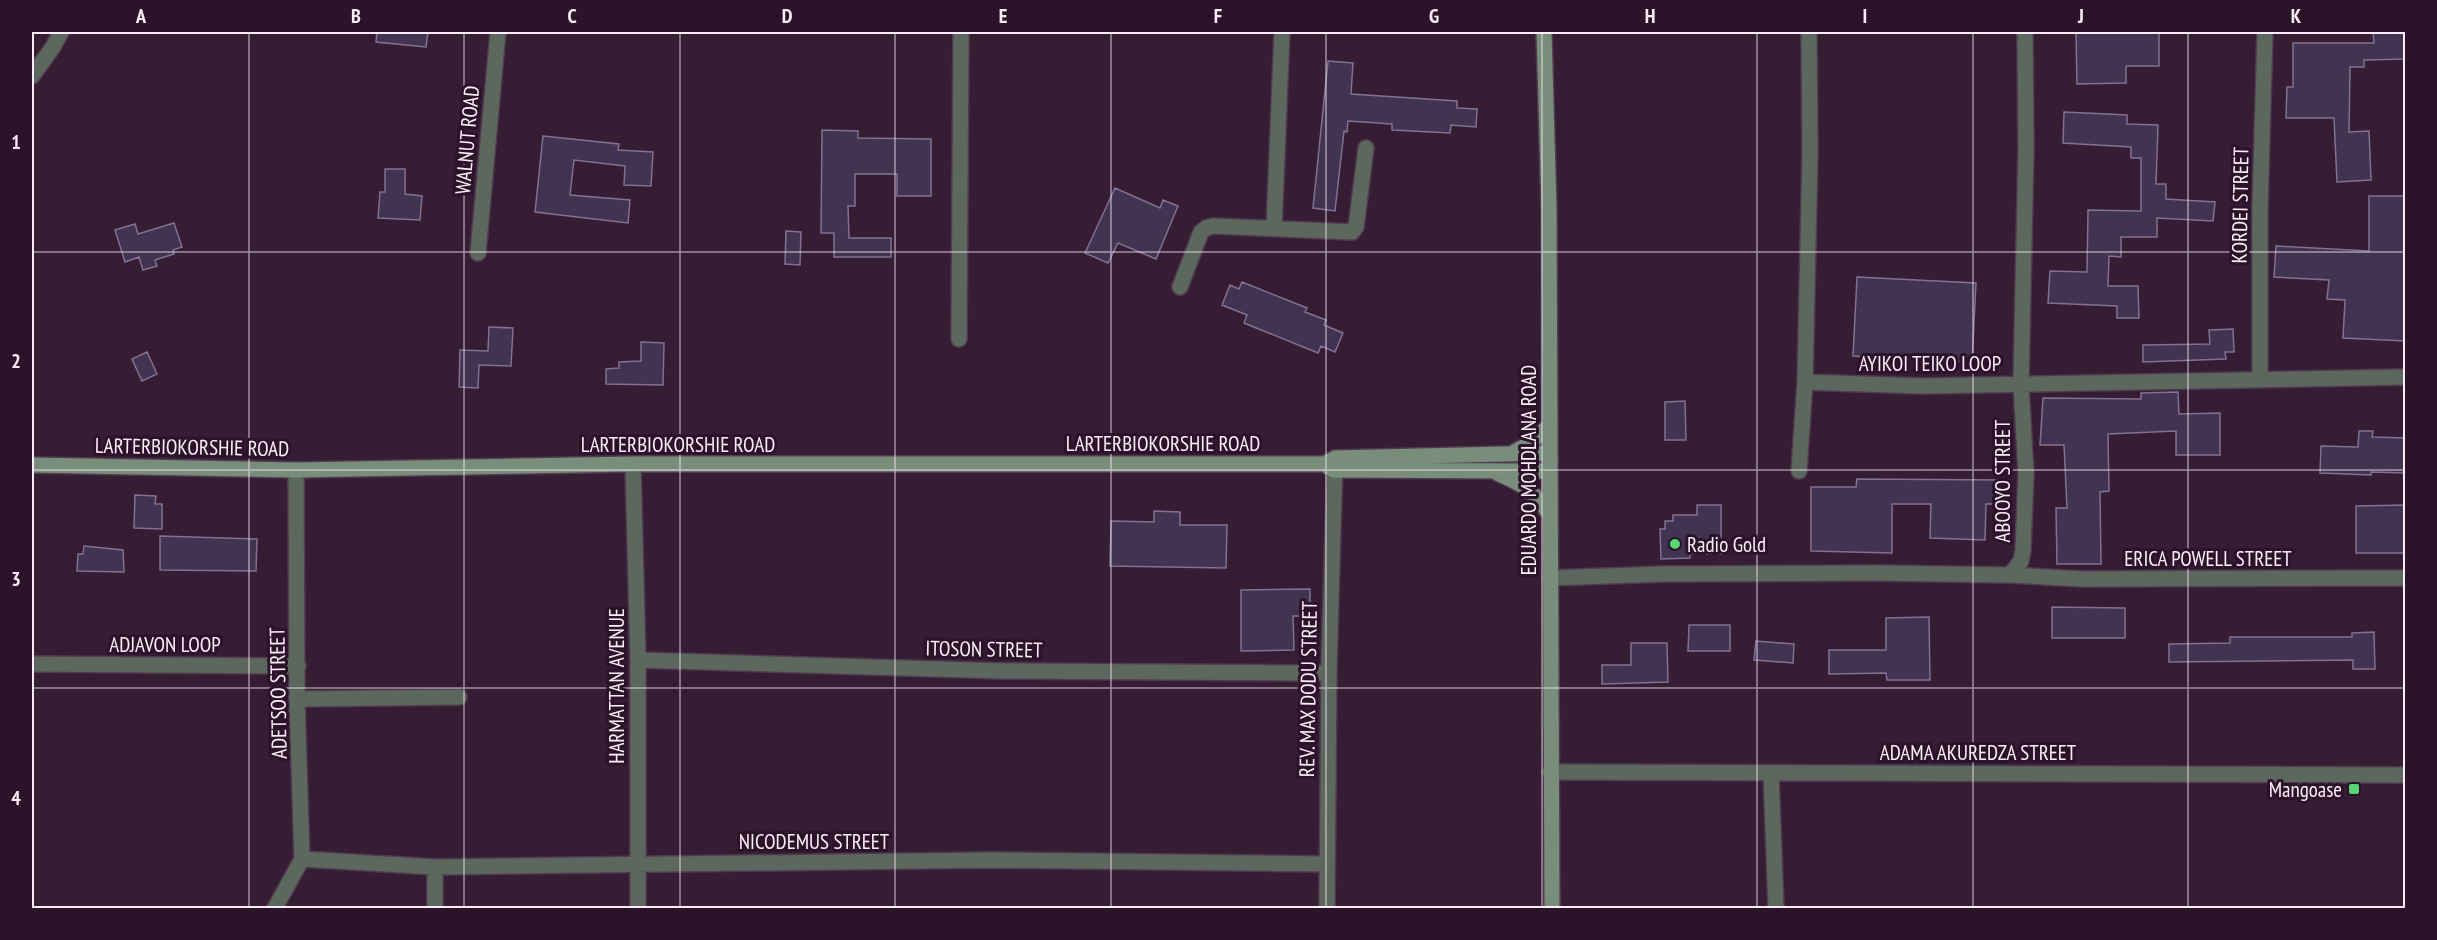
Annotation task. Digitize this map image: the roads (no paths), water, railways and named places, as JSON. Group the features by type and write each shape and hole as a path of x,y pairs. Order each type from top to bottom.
{"street":[{"path":"32,76 61,32"},
{"name":"WALNUT ROAD","path":"478,253 498,32"},
{"path":"959,339 961,32"},
{"path":"1274,228 1282,32"},
{"name":"EDUARDO MOHDLANA ROAD","path":"1544,32 1549,208 1552,909"},
{"path":"1799,471 1805,382 1810,153 1809,32"},
{"name":"ABOOYO STREET","path":"2010,575 2021,561 2026,474 2021,384 2026,149 2025,32"},
{"name":"KORDEI STREET","path":"2260,379 2260,207 2265,32"},
{"path":"1180,287 1202,232 1206,228 1213,226 1352,232 1356,227 1366,148"},
{"name":"AYIKOI TEIKO LOOP","path":"1805,382 1922,386 2406,378"},
{"path":"1510,454 1529,444 1549,426"},
{"name":"LARTERBIOKORSHIE ROAD","path":"1331,464 1550,453"},
{"name":"LARTERBIOKORSHIE ROAD","path":"32,465 296,470 633,464 1331,464 1550,471"},
{"name":"HARMATTAN AVENUE","path":"633,464 638,660 638,909"},
{"name":"REV. MAX DODU STREET","path":"1327,909 1331,464"},
{"name":"ADETSOO STREET","path":"296,470 297,699 302,859"},
{"path":"1488,470 1526,487 1538,497 1550,515"},
{"path":"1550,578 1662,574 2010,575"},
{"name":"ERICA POWELL STREET","path":"2010,575 2094,579 2406,578"},
{"name":"ITOSON STREET","path":"638,660 1003,671 1329,673"},
{"name":"ADJAVON LOOP","path":"32,664 298,666"},
{"path":"297,699 459,697"},
{"name":"ADAMA AKUREDZA STREET","path":"1550,772 2406,775"},
{"path":"1772,773 1776,909"},
{"path":"275,909 302,859"},
{"name":"NICODEMUS STREET","path":"302,859 435,867 991,860 1328,864"},
{"path":"435,867 435,909"}],"place":[{"name":"Radio Gold","path":"1675,544"},
{"name":"Mangoase","path":"2354,789"}]}
